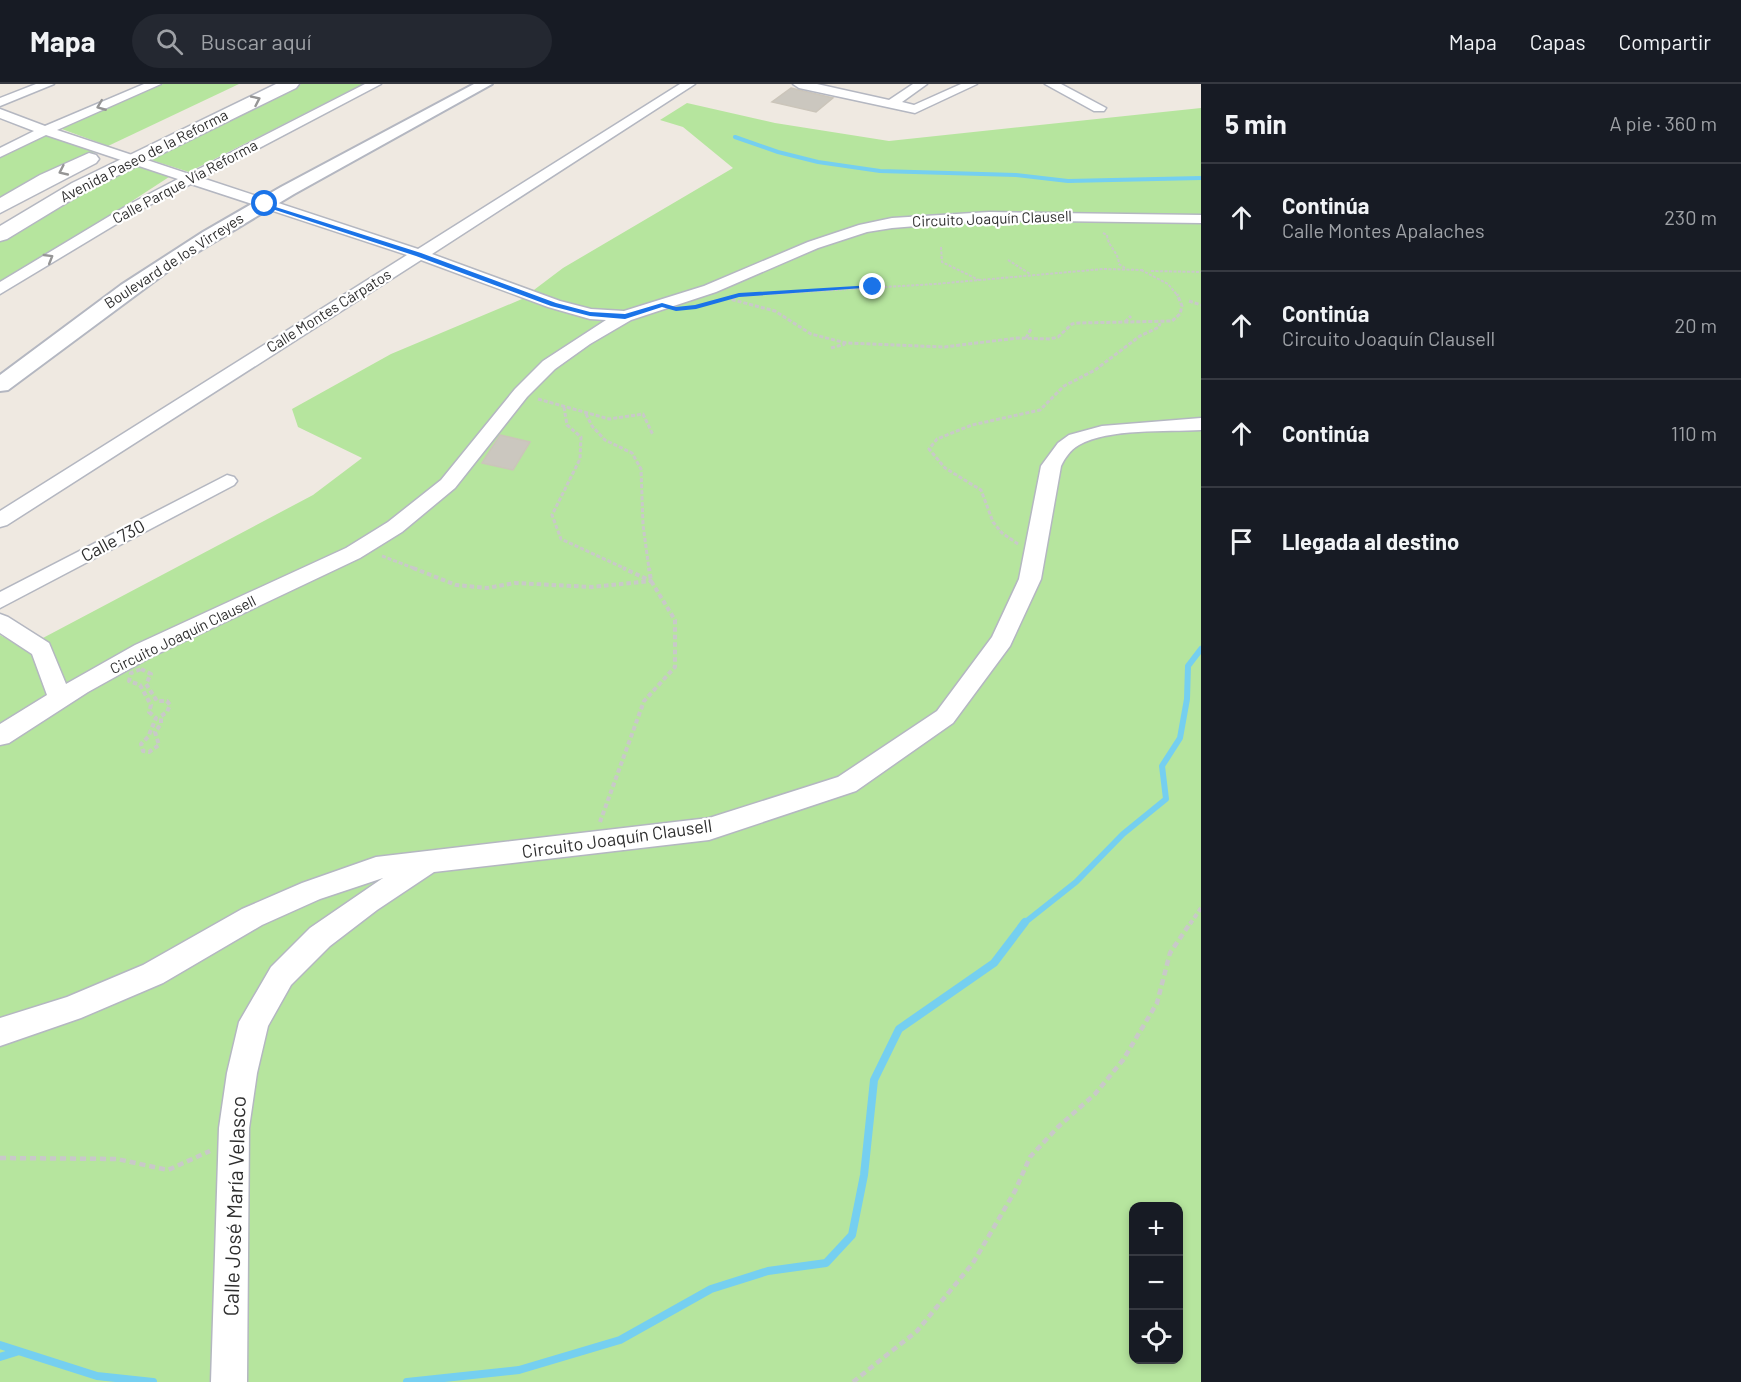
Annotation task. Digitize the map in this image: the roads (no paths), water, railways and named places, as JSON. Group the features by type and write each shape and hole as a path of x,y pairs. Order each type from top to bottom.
{"main road":[{"name":"Avenida Paseo de la Reforma","path":"0,235 79,187 132,149 290,84"},
{"name":"Avenida Paseo de la Reforma","path":"0,207 47,179 108,150 132,149"}],"street":[{"path":"0,102 48,84"},
{"path":"0,153 155,84"},
{"name":"Calle Parque Vía Reforma","path":"0,289 133,208 375,84"},
{"name":"Boulevard de los Virreyes","path":"0,385 116,297 175,258 265,204 485,84"},
{"name":"Calle Montes Cárpatos","path":"0,520 688,84"},
{"path":"799,84 915,109 971,84"},
{"path":"891,104 921,84"},
{"path":"1051,84 1099,108"},
{"path":"0,113 46,131 108,150"},
{"path":"132,149 190,178 418,254 554,304 590,314 625,316"},
{"name":"Circuito Joaquín Clausell","path":"0,736 60,698 143,651 300,579 361,548 395,527 448,484 521,393 565,352 625,316 714,295 813,244 864,228 892,223 988,216 1201,219"},
{"name":"Circuito Joaquín Clausell","path":"0,1032 71,1009 153,974 252,917 311,891 376,868 709,829 847,784 945,717 1002,640 1030,579 1051,466 1059,452 1075,439 1095,433 1201,424"},
{"name":"Calle 730","path":"0,601 227,482"},
{"path":"0,622 41,649 60,698"},
{"name":"Calle José María Velasco","path":"230,1382 234,1146 242,1073 254,1022 281,976 320,937 367,902 430,862"}],"waterway":[{"path":"735,137 778,152 818,162 880,171 1016,175 1068,181 1201,178"},
{"path":"1024,923 1076,882 1123,834 1166,799 1162,766 1180,738 1187,699 1188,666 1201,649"},
{"path":"407,1382 519,1370 620,1340 711,1289 768,1271 826,1263 852,1235 864,1175 874,1080 899,1029 994,963 1024,923"},
{"path":"0,1345 97,1376 153,1382"},
{"path":"0,1357 16,1352"}]}
